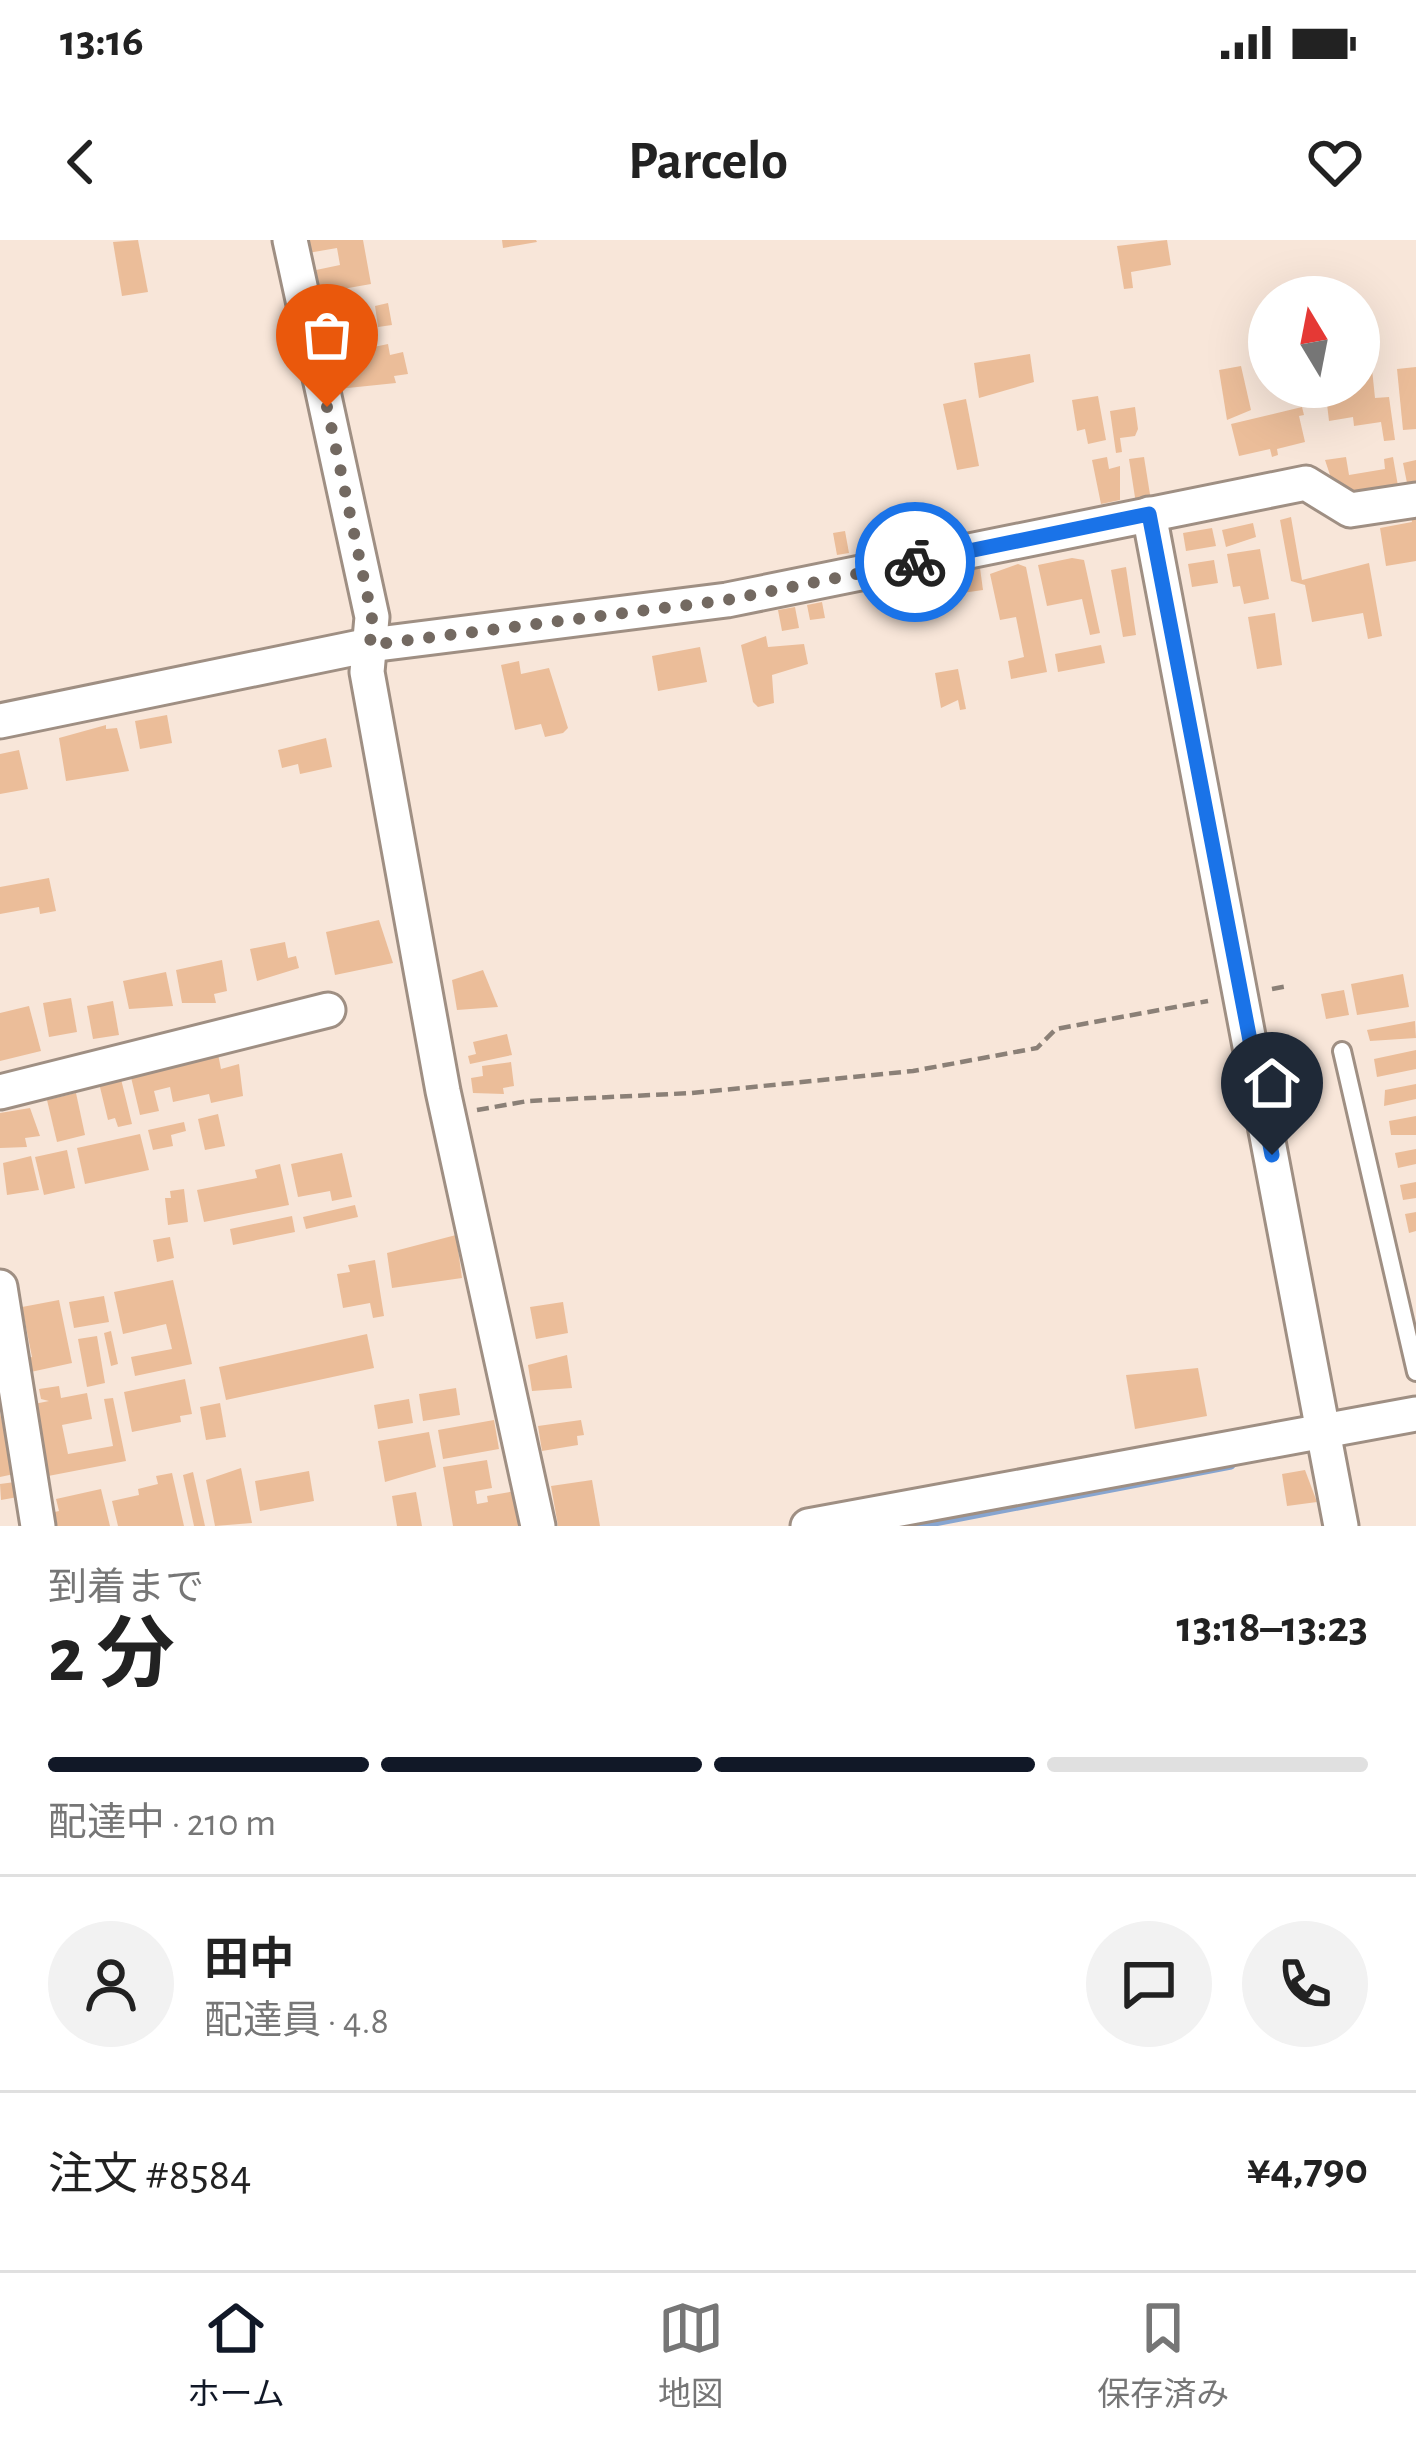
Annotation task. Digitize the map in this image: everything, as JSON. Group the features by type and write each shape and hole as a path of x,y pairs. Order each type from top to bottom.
{"street":[{"path":"290,240 372,617 367,672 448,1115 538,1526"},
{"path":"0,722 370,645 727,600 1306,483 1350,510 1416,500"},
{"path":"1149,514 1341,1526"},
{"path":"0,1092 328,1010"},
{"path":"0,1287 6,1362 38,1526"},
{"path":"808,1526 1416,1414"}],"lane":[{"path":"1342,1051 1416,1372"}],"path":[{"path":"1265,990 1288,986"},
{"path":"448,1115 528,1101 692,1093 913,1071 1036,1048 1056,1029 1219,999"}],"building":[{"path":"138,240 148,292 122,296 113,242"},
{"path":"306,240 363,240 371,284 320,293 316,270 340,265 337,248 308,253"},
{"path":"502,240 536,240 537,242 503,248"},
{"path":"1167,240 1171,265 1131,272 1133,288 1124,289 1117,246"},
{"path":"388,303 392,325 378,327 375,306"},
{"path":"364,310 367,326 326,333 323,318"},
{"path":"388,344 390,355 403,352 408,374 394,376 396,383 338,389 331,356"},
{"path":"1030,354 1034,382 979,398 974,363"},
{"path":"1241,366 1251,410 1227,420 1219,370"},
{"path":"1416,367 1416,429 1403,430 1397,369"},
{"path":"1098,396 1106,440 1088,444 1085,429 1077,431 1072,400"},
{"path":"1389,397 1395,440 1384,441 1381,422 1354,426 1353,417 1329,421 1327,408 1380,408 1380,398"},
{"path":"966,399 979,466 957,470 943,404"},
{"path":"1135,407 1138,429 1135,436 1120,438 1122,452 1116,453 1110,411"},
{"path":"1302,408 1304,415 1299,416 1305,442 1277,449 1278,455 1272,457 1270,449 1239,456 1231,424"},
{"path":"1107,457 1109,469 1120,466 1120,500 1101,504 1092,460"},
{"path":"1144,457 1152,507 1137,510 1129,459"},
{"path":"1346,457 1349,475 1385,469 1384,459 1393,457 1398,486 1337,496 1325,460"},
{"path":"1416,460 1416,481 1407,483 1403,463"},
{"path":"1416,506 1416,561 1386,566 1380,528 1412,522 1409,507"},
{"path":"1291,517 1302,580 1369,563 1382,636 1368,639 1363,613 1312,622 1305,585 1291,581 1280,520"},
{"path":"1253,523 1256,537 1226,547 1222,530"},
{"path":"1212,528 1216,546 1186,551 1183,533"},
{"path":"845,531 849,553 837,555 833,533"},
{"path":"1260,549 1269,599 1244,604 1240,586 1233,587 1227,554"},
{"path":"1084,560 1100,633 1090,635 1082,599 1047,606 1038,565"},
{"path":"1214,560 1218,583 1192,587 1188,564"},
{"path":"1018,564 1026,567 1047,672 1011,679 1008,661 1024,657 1016,617 1000,620 990,574"},
{"path":"1126,567 1136,635 1123,637 1111,570"},
{"path":"980,568 983,590 962,593 959,571"},
{"path":"822,602 825,618 810,620 807,605"},
{"path":"795,607 799,628 782,631 778,610"},
{"path":"1275,613 1282,665 1257,669 1248,617"},
{"path":"766,636 768,647 804,644 808,664 772,675 774,703 758,707 741,645"},
{"path":"1101,645 1105,663 1058,672 1055,654"},
{"path":"700,647 707,682 658,691 652,656"},
{"path":"519,661 521,674 549,668 568,728 563,733 545,737 541,724 515,730 501,665"},
{"path":"958,669 966,709 960,710 958,700 941,708 935,673"},
{"path":"167,715 172,743 140,749 135,721"},
{"path":"106,725 106,729 117,728 129,771 66,781 59,738"},
{"path":"326,738 332,767 300,774 298,764 282,768 278,750"},
{"path":"19,750 28,789 0,794 0,754"},
{"path":"49,878 56,911 40,914 39,907 0,914 0,887"},
{"path":"379,920 393,963 335,975 326,932"},
{"path":"285,942 288,958 296,956 299,968 257,981 250,949"},
{"path":"222,960 227,991 214,994 216,1003 182,1003 176,970"},
{"path":"483,970 498,1007 457,1010 452,980"},
{"path":"166,972 173,1006 129,1009 123,981"},
{"path":"1403,974 1409,1007 1357,1015 1351,984"},
{"path":"1344,990 1349,1015 1326,1019 1321,994"},
{"path":"71,998 77,1032 49,1037 43,1003"},
{"path":"113,1001 119,1035 93,1039 87,1006"},
{"path":"29,1006 41,1051 0,1061 0,1013"},
{"path":"1415,1021 1416,1038 1370,1041 1367,1030"},
{"path":"507,1034 512,1055 470,1064 468,1056 476,1054 473,1042"},
{"path":"1416,1050 1416,1069 1377,1077 1374,1059"},
{"path":"218,1054 221,1069 239,1064 243,1096 211,1103 209,1094 173,1102 170,1087 154,1091 159,1111 140,1115 130,1073"},
{"path":"511,1062 514,1086 503,1088 504,1094 473,1093 471,1078 483,1076 482,1066"},
{"path":"120,1075 132,1124 118,1127 115,1118 108,1120 98,1079"},
{"path":"1416,1084 1416,1099 1384,1106 1385,1090"},
{"path":"76,1093 85,1135 57,1142 47,1100"},
{"path":"30,1108 40,1136 25,1138 27,1147 0,1148 0,1113"},
{"path":"218,1114 225,1146 205,1150 198,1119"},
{"path":"1416,1116 1416,1135 1391,1135 1389,1121"},
{"path":"184,1122 186,1131 171,1135 173,1146 153,1150 148,1130"},
{"path":"140,1134 149,1170 85,1184 77,1148"},
{"path":"1416,1149 1416,1164 1398,1168 1395,1153"},
{"path":"67,1150 75,1188 44,1195 35,1157"},
{"path":"342,1153 352,1197 332,1201 330,1191 298,1197 291,1164"},
{"path":"31,1156 39,1190 7,1195 3,1163"},
{"path":"280,1164 289,1205 204,1222 197,1190 257,1178 255,1170"},
{"path":"1416,1182 1416,1198 1403,1200 1400,1185"},
{"path":"184,1189 188,1222 168,1225 165,1198 171,1198 170,1191"},
{"path":"355,1205 358,1217 306,1229 303,1217"},
{"path":"1416,1212 1416,1231 1409,1233 1405,1214"},
{"path":"292,1216 295,1232 233,1245 230,1229"},
{"path":"456,1235 462,1278 392,1288 387,1253"},
{"path":"170,1237 174,1258 157,1262 153,1240"},
{"path":"375,1260 384,1316 373,1318 370,1303 343,1308 337,1274 350,1272 348,1265"},
{"path":"173,1280 192,1364 135,1376 131,1357 172,1349 166,1324 123,1334 114,1292"},
{"path":"104,1296 109,1322 74,1328 69,1302"},
{"path":"59,1300 72,1363 26,1373 23,1359 32,1357 22,1307"},
{"path":"563,1302 568,1333 536,1339 530,1307"},
{"path":"111,1331 118,1364 111,1366 104,1333"},
{"path":"367,1334 374,1368 226,1400 219,1367"},
{"path":"97,1336 105,1383 87,1387 78,1339"},
{"path":"567,1355 572,1388 532,1391 528,1365"},
{"path":"1198,1368 1207,1416 1135,1429 1126,1375"},
{"path":"185,1379 192,1414 180,1416 181,1422 132,1432 124,1392"},
{"path":"59,1386 61,1398 87,1393 92,1419 62,1425 68,1454 113,1446 104,1399 113,1398 126,1461 43,1477 29,1405 49,1401 41,1399 39,1389"},
{"path":"456,1388 460,1415 423,1421 419,1394"},
{"path":"409,1399 413,1423 378,1429 374,1405"},
{"path":"220,1403 226,1437 206,1440 200,1407"},
{"path":"0,1413 14,1474 0,1477"},
{"path":"494,1420 499,1449 443,1459 438,1430"},
{"path":"581,1420 584,1435 577,1436 578,1445 542,1451 538,1426"},
{"path":"429,1432 436,1467 385,1482 378,1441"},
{"path":"487,1460 492,1488 475,1491 477,1504 488,1502 487,1496 515,1491 521,1526 453,1526 443,1467"},
{"path":"241,1468 252,1523 215,1526 206,1480"},
{"path":"1305,1470 1317,1502 1287,1506 1282,1474"},
{"path":"309,1471 314,1501 260,1511 255,1481"},
{"path":"193,1472 205,1526 194,1526 183,1475"},
{"path":"172,1473 184,1526 118,1526 112,1501 139,1495 138,1489 158,1484 156,1476"},
{"path":"592,1480 600,1526 558,1526 551,1486"},
{"path":"15,1482 18,1497 1,1500 0,1484"},
{"path":"101,1489 110,1526 53,1526 50,1513 59,1511 56,1499"},
{"path":"416,1492 422,1526 397,1526 392,1496"}],"waterway":[{"path":"914,1526 1231,1465"}],"way so far":[{"path":"327,407 372,617 370,645 727,600 915,562"}],"route":[{"path":"915,562 1149,514 1272,1155"}]}
